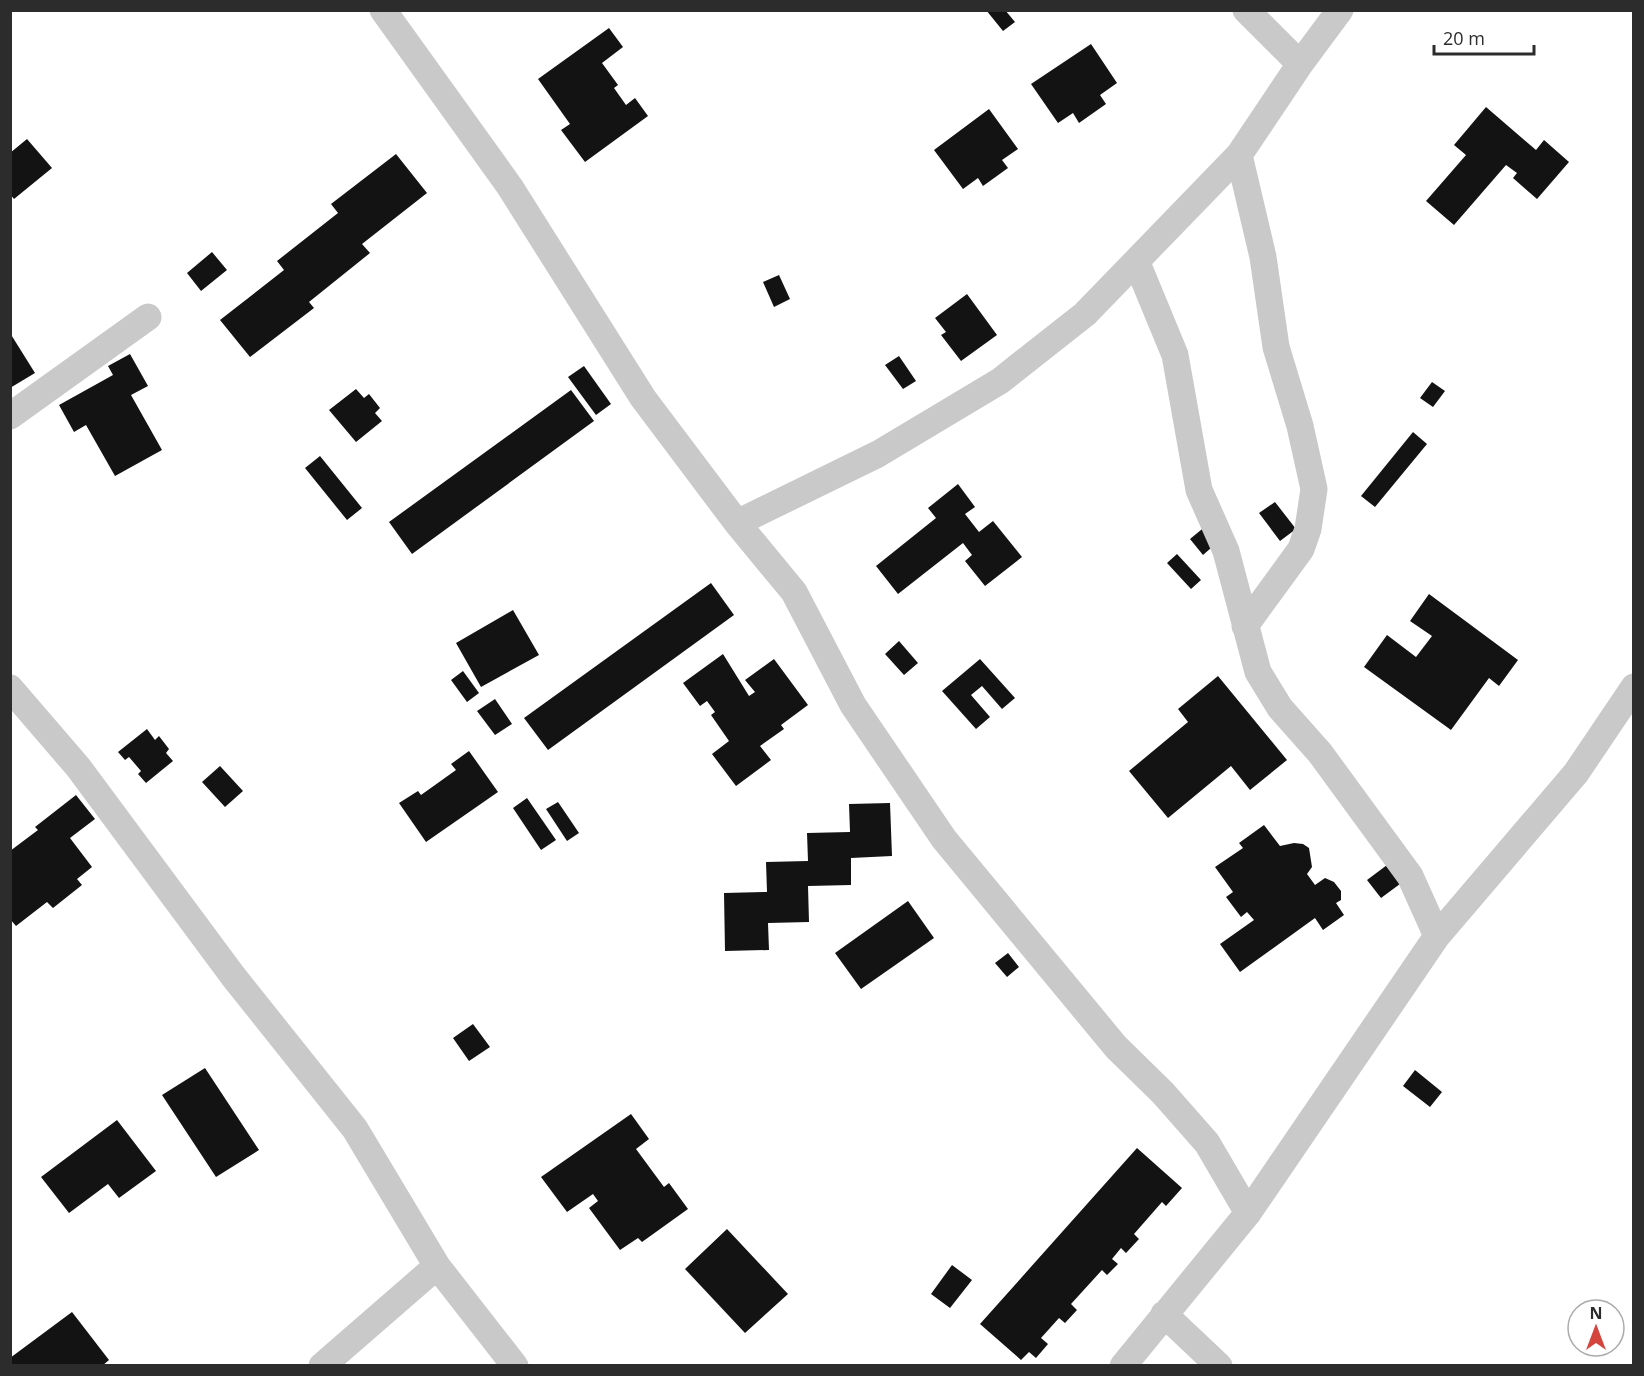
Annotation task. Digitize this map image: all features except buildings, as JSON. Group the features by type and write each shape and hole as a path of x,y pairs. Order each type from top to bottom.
{"street":[{"path":"383,10 510,187 643,398 737,523 794,592 854,705 944,839 1116,1047 1163,1093 1207,1143 1248,1213"},
{"path":"1246,10 1300,64"},
{"path":"737,523 878,454 1000,381 1085,314 1137,263 1239,154 1340,10"},
{"path":"1239,154 1263,257 1276,347 1300,426 1314,489 1308,529 1301,549 1245,626"},
{"path":"1137,263 1175,355 1199,490 1226,551 1258,672 1269,690 1410,876 1437,936"},
{"path":"10,416 148,317"},
{"path":"1123,1365 1248,1213 1437,936 1576,773 1634,687"},
{"path":"10,688 78,767 233,976 355,1129 436,1266 515,1365"},
{"path":"322,1365 436,1266"},
{"path":"1164,1314 1219,1365"}]}
